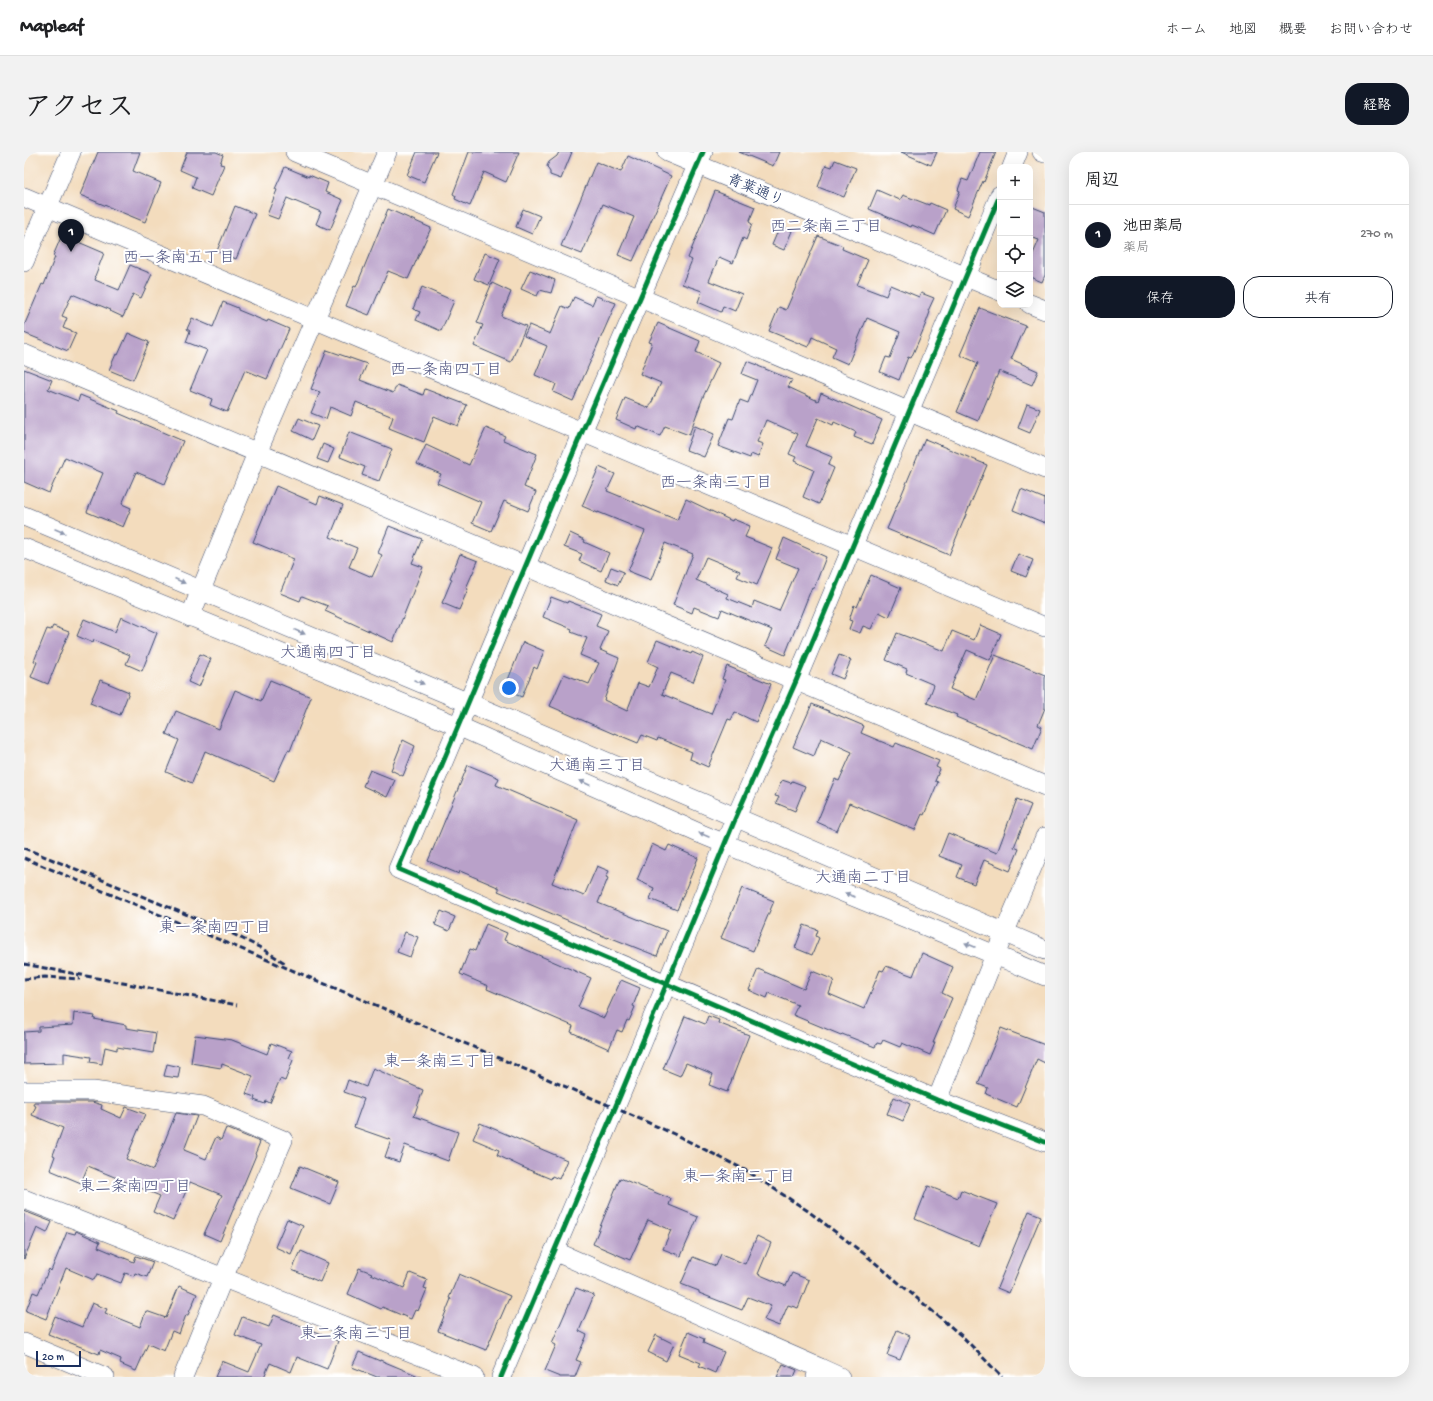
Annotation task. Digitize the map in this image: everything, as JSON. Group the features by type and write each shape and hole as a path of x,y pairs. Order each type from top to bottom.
{"street":[{"path":"24,262 71,152"},
{"path":"295,152 1045,468"},
{"path":"190,617 257,453 387,152"},
{"name":"青葉通り","path":"666,152 700,158 997,290"},
{"path":"1013,164 1018,152"},
{"path":"700,158 525,566 398,869 937,1100 1045,1142"},
{"path":"24,197 1045,627"},
{"path":"501,1377 736,817 796,681 998,200"},
{"path":"1033,305 1045,310"},
{"path":"24,354 1045,786"},
{"path":"24,516 468,703 1045,950"},
{"path":"24,548 458,726 725,844 1045,976"},
{"path":"937,1100 1004,933 1045,837"},
{"path":"24,1091 93,1091 203,1106 282,1140 223,1278 183,1377"},
{"path":"24,1199 474,1377"},
{"path":"554,1251 818,1373 840,1377"},
{"path":"24,1343 105,1377"}],"building":[{"path":"98,152 140,152 133,171 161,183 145,222 80,195"},
{"path":"187,152 216,152 223,155 220,164 224,165 211,196 192,188 196,177 180,170"},
{"path":"417,152 437,152 424,182 407,175"},
{"path":"469,152 519,152 506,182 484,172 470,206 455,199 456,196 453,194"},
{"path":"559,152 572,152 561,179 550,175 547,166"},
{"path":"739,152 779,152 773,166"},
{"path":"901,152 937,152 931,165"},
{"path":"980,152 996,152 968,216 953,209 960,191 958,190 962,179 968,181"},
{"path":"628,156 671,176 633,261 618,255 634,217 603,204 582,254 561,246 596,162 621,172"},
{"path":"835,160 856,168 844,197 818,187 826,165 832,167"},
{"path":"285,167 328,183 325,192 343,200 330,230 316,224 321,212 287,198 278,219 267,215 277,190 275,189"},
{"path":"877,190 900,200 903,195 929,205 930,203 946,210 935,235 912,225 911,227 869,209"},
{"path":"715,191 755,207 749,222 752,224 746,240 743,238 733,263 719,257 709,281 742,294 735,311 723,306 721,312 698,302 702,291 682,284 692,260 688,258"},
{"path":"235,206 255,214 236,259 217,251"},
{"path":"1033,207 1045,212 1045,275 1042,282 1033,278 1033,254 1039,240 1033,238"},
{"path":"388,209 431,228 408,279 388,271 369,315 346,306 354,286 356,287"},
{"path":"523,209 540,216 532,234 516,227"},
{"path":"780,226 792,231 784,250 772,245"},
{"path":"62,235 104,253 95,276 95,280 119,290 130,265 152,274 141,298 133,294 123,317 110,311 111,310 72,294 62,316 67,318 63,328 76,333 68,351 24,333 24,326 42,284 44,285 55,257 53,256"},
{"path":"818,236 843,246 842,249 868,260 857,285 886,296 890,285 919,297 921,293 934,298 928,311 930,312 919,340 911,358 908,357 899,380 880,372 886,357 890,358 900,332 867,318 848,364 832,357 836,348 812,337 808,347 769,331 779,307 786,310"},
{"path":"485,253 500,259 489,285 474,279"},
{"path":"530,270 555,280 551,293 540,290 537,296 521,289"},
{"path":"492,283 511,292 501,316 526,326 511,362 474,346 483,325 477,323"},
{"path":"422,287 454,301 441,331 416,320 420,312 413,309"},
{"path":"596,296 616,303 573,401 553,392 556,384 535,375 547,346 524,336 529,325 550,334 562,306 569,309 574,297 592,305"},
{"path":"223,302 267,322 268,320 289,329 267,379 245,370 227,412 210,405 212,399 190,390 207,350 186,342 190,331 187,329 192,318 213,327"},
{"path":"980,308 1026,326 1011,359 1038,371 1032,385 999,371 978,421 957,412 978,363 960,355"},
{"path":"658,323 700,341 696,352 719,363 703,397 689,435 665,426 660,436 637,426 636,429 616,420 625,398 649,408 661,383 640,374 652,343 649,342"},
{"path":"128,333 149,342 133,380 109,370"},
{"path":"327,350 367,364 360,380 393,393 397,385 423,395 425,389 467,405 458,426 434,416 424,442 389,428 393,417 356,402 351,416 330,407 326,419 311,413 320,392 311,389"},
{"path":"747,361 792,380 788,387 818,401 821,393 882,420 872,444 854,437 856,432 834,422 833,425 818,418 806,446 832,457 828,465 834,468 819,504 803,497 814,470 794,461 796,457 789,454 798,434 766,420 757,442 763,444 758,457 751,454 750,458 718,446 729,418 733,419 740,400 748,403 757,380 742,374"},
{"path":"24,369 52,380 48,389 78,401 80,395 119,411 118,413 183,441 165,484 136,472 122,504 131,508 123,527 87,512 103,473 65,457 49,493 24,482"},
{"path":"1027,404 1040,409 1030,433 1018,428"},
{"path":"299,418 318,426 312,440 293,431"},
{"path":"695,426 714,434 704,457 686,450"},
{"path":"486,428 505,436 503,440 537,454 524,487 536,492 528,511 504,501 491,531 472,523 481,502 437,483 441,474 417,464 426,445 469,465"},
{"path":"349,432 392,449 379,481 362,475 365,467 340,457"},
{"path":"925,439 987,465 949,555 887,529"},
{"path":"323,444 334,449 328,463 317,459"},
{"path":"599,467 615,474 607,491 677,520 686,499 732,521 733,519 750,526 745,537 772,548 757,585 737,577 740,571 706,557 696,580 728,594 727,598 752,608 754,601 779,611 798,568 776,559 784,538 826,557 814,588 812,587 785,655 765,646 772,630 722,609 719,617 694,607 692,613 673,605 693,554 665,543 651,580 628,571 645,531 582,506"},
{"path":"276,486 317,504 320,496 343,505 330,537 357,548 349,567 372,577 382,555 378,553 389,526 422,539 412,563 423,567 393,642 325,611 328,606 302,596 300,601 280,593 294,559 253,542"},
{"path":"1021,489 1045,499 1045,523 1013,510"},
{"path":"570,533 585,540 584,542 609,553 601,571 579,561 582,554 564,547"},
{"path":"460,554 478,561 466,588 468,589 459,610 442,603"},
{"path":"1018,554 1033,560 1026,577 1011,571"},
{"path":"611,567 624,572 618,585 606,580"},
{"path":"871,575 901,588 889,617 879,612 871,629 863,626 860,633 849,629 852,621 849,620 854,605 857,607"},
{"path":"551,597 567,603 568,601 601,614 596,626 608,631 600,650 619,658 604,700 627,711 638,683 649,687 658,667 648,662 657,640 691,654 692,652 703,657 693,682 671,673 662,694 711,714 725,680 722,679 727,666 771,684 756,722 735,712 731,720 728,719 708,767 690,759 692,752 658,738 657,741 642,735 638,743 550,706 564,674 589,684 599,663 580,655 587,638 571,632 572,629 543,617"},
{"path":"121,617 157,633 142,671 126,664 130,655 94,640 93,643 77,636 84,619 115,632"},
{"path":"980,625 1001,634 990,660 967,650 950,689 976,700 995,655 1045,675 1045,708 1038,725 1042,727 1033,749 956,717 957,715 927,703 934,685 906,673 907,669 886,660 897,633 944,651 952,631 974,640"},
{"path":"53,626 69,632 48,684 31,677 37,662 34,661 47,629 51,630"},
{"path":"523,642 544,651 537,669 534,667 522,697 504,690"},
{"path":"200,654 211,659 199,687 188,682"},
{"path":"839,655 851,660 843,679 831,674"},
{"path":"100,680 129,692 120,715 90,703"},
{"path":"270,680 311,697 290,751 288,750 274,781 205,751 192,783 166,772 179,740 166,734 176,711 219,729 235,690 261,701"},
{"path":"812,704 864,726 861,733 894,747 896,743 939,761 936,767 940,769 935,781 938,782 924,815 922,814 915,830 849,803 837,831 817,822 835,779 839,781 852,752 821,738 814,756 793,747"},
{"path":"403,740 415,746 403,776 391,770"},
{"path":"468,765 499,778 496,785 578,820 552,883 584,896 597,866 609,871 606,877 608,878 598,903 667,931 657,956 586,929 498,891 500,888 460,871 459,874 428,861"},
{"path":"370,770 395,780 387,797 363,786"},
{"path":"782,780 791,783 792,781 805,786 795,811 776,803 779,797 775,796"},
{"path":"1017,799 1031,805 1014,847 1019,849 1010,871 984,860 974,884 957,877 962,865 939,856 948,833 997,853"},
{"path":"652,844 666,851 669,845 698,858 677,910 650,899 654,888 637,880"},
{"path":"742,888 774,901 753,951 721,938"},
{"path":"441,911 455,917 449,931 435,925"},
{"path":"486,924 507,933 504,940 591,978 578,1007 604,1018 621,980 640,988 633,1006 635,1007 629,1021 627,1020 622,1032 617,1030 609,1049 571,1032 573,1026 487,989 488,986 460,974 470,949 475,951"},
{"path":"804,925 818,930 816,936 819,938 812,955 795,948"},
{"path":"405,932 418,937 410,957 397,952"},
{"path":"922,953 953,967 942,993 952,998 933,1043 935,1043 930,1055 902,1043 900,1047 883,1040 881,1044 877,1043 875,1047 842,1034 841,1035 793,1015 798,1005 769,993 767,998 749,990 758,969 804,989 812,971 834,980 829,994 864,1009 880,970 883,971 886,966 913,976"},
{"path":"74,1013 95,1016 94,1019 126,1025 126,1028 156,1033 153,1053 117,1047 117,1050 105,1047 102,1064 90,1062 91,1057 64,1053 64,1063 24,1064 24,1032 39,1031 39,1027 73,1025"},
{"path":"685,1016 705,1024 708,1016 719,1020 718,1023 749,1035 727,1092 709,1085 713,1074 686,1063 680,1076 663,1069"},
{"path":"1001,1028 1045,1045 1045,1063 1037,1059 1017,1107 986,1094 988,1088 978,1084"},
{"path":"195,1035 232,1040 267,1054 271,1043 292,1051 289,1058 293,1060 285,1081 280,1079 270,1103 266,1101 265,1104 254,1100 255,1097 246,1094 253,1076 222,1064 221,1068 191,1063"},
{"path":"167,1064 180,1067 178,1078 164,1076"},
{"path":"373,1068 423,1090 414,1116 458,1132 448,1161 405,1145 399,1162 385,1157 391,1140 354,1127 364,1099 344,1092 348,1080 366,1087"},
{"path":"894,1097 910,1104 903,1121 887,1114"},
{"path":"34,1102 92,1102 102,1105 101,1109 121,1118 126,1107 145,1114 126,1159 153,1170 176,1113 197,1116 184,1150 206,1159 216,1137 221,1140 226,1128 260,1142 220,1241 204,1234 222,1195 190,1182 173,1221 153,1212 160,1196 88,1166 81,1183 50,1170 55,1156 53,1155 63,1128 32,1115 36,1106 33,1105"},
{"path":"480,1123 567,1160 559,1179 552,1176 551,1179 522,1167 497,1155 499,1150 473,1139"},
{"path":"300,1166 339,1182 330,1204 291,1188"},
{"path":"620,1178 671,1199 669,1205 698,1217 681,1256 663,1249 671,1230 648,1220 630,1260 593,1244"},
{"path":"928,1186 958,1198 961,1190 997,1204 979,1246 915,1219"},
{"path":"24,1211 52,1222 47,1233 37,1228 24,1259"},
{"path":"1029,1211 1041,1216 1009,1293 997,1288"},
{"path":"287,1219 303,1226 291,1254 275,1247"},
{"path":"76,1231 100,1242 98,1247 134,1262 136,1256 153,1262 147,1277 135,1273 134,1276 125,1273 121,1283 97,1274 94,1280 66,1268 46,1319 26,1311 33,1292 38,1294 49,1269 51,1271 67,1232 75,1234"},
{"path":"757,1236 771,1243 758,1274 786,1286 792,1273 809,1280 798,1308 788,1305 779,1326 764,1320 771,1306 748,1297 742,1310 699,1293 699,1291 681,1284 693,1257 716,1266 721,1254 745,1264"},
{"path":"301,1251 328,1263 320,1282 292,1270"},
{"path":"359,1268 404,1288 410,1273 427,1280 424,1288 427,1289 418,1311 415,1310 411,1319 382,1307 381,1309 348,1294"},
{"path":"459,1274 510,1296 486,1350 438,1331"},
{"path":"179,1286 197,1294 188,1315 186,1315 179,1334 172,1331 164,1351 148,1344 136,1371 120,1364 121,1359 100,1350 99,1354 48,1334 55,1316 82,1327 92,1303 107,1309 105,1313 140,1327 146,1311 166,1318"},
{"path":"576,1288 594,1295 579,1331 587,1335 576,1360 581,1362 575,1377 560,1377 545,1371 556,1345 552,1343"},
{"path":"274,1315 338,1341 327,1369 297,1357 291,1372 270,1363 264,1377 215,1377 222,1361 249,1372 261,1345 235,1335 242,1317 269,1327"},
{"path":"897,1330 910,1336 900,1360 887,1355"},
{"path":"688,1332 704,1339 703,1343 724,1352 715,1373 699,1366 701,1363 679,1354"},
{"path":"656,1335 674,1344 666,1361 648,1352"},
{"path":"359,1352 421,1377 377,1377 352,1367"},
{"path":"783,1364 797,1370 794,1377 777,1377"}],"railway":[{"path":"24,848 227,931 261,948 285,963"},
{"path":"24,858 392,1012 615,1108 674,1134 747,1171 808,1211 867,1256 963,1337 1002,1377"},
{"path":"24,964 237,1005"},
{"path":"24,979 45,977 80,979"}],"cycle path":[{"path":"703,152 582,432 398,869 937,1100 1045,1142"},
{"path":"501,1377 736,817 796,681 998,200"}],"place":[{"name":"池田薬局","path":"71,252"}],"district":[{"name":"西二条南三丁目","path":"826,225"},
{"name":"西一条南五丁目","path":"179,256"},
{"name":"西一条南四丁目","path":"446,368"},
{"name":"西一条南三丁目","path":"716,481"},
{"name":"大通南四丁目","path":"328,651"},
{"name":"大通南三丁目","path":"597,764"},
{"name":"大通南二丁目","path":"863,876"},
{"name":"東一条南四丁目","path":"215,926"},
{"name":"東一条南三丁目","path":"440,1060"},
{"name":"東一条南二丁目","path":"739,1175"},
{"name":"東二条南四丁目","path":"135,1185"},
{"name":"東二条南三丁目","path":"356,1332"}]}
